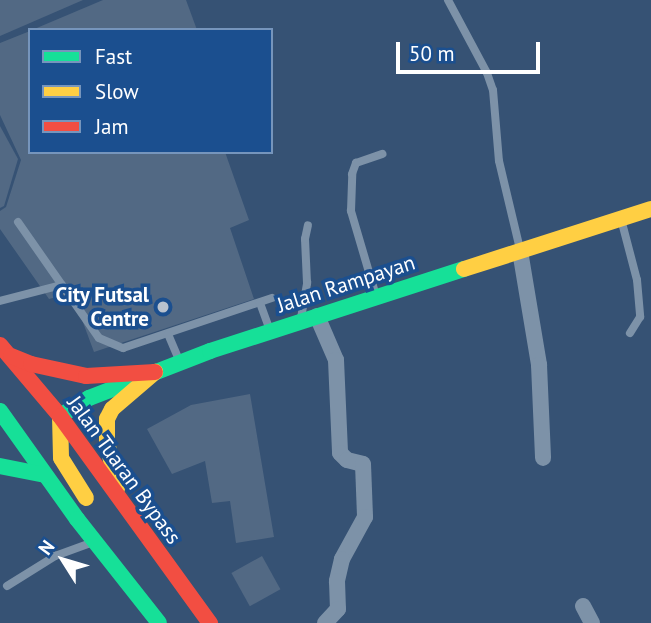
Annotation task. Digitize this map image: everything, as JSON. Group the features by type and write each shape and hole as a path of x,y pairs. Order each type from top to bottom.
{"main road":[{"name":"Jalan Rampayan","path":"60,415 89,398 179,362 620,216 651,209"},
{"path":"4,350 32,364 86,376 155,372"},
{"name":"Jalan Tuaran Bypass","path":"4,350 60,415 210,623"},
{"path":"119,499 107,441 107,419 112,409 155,372"},
{"path":"60,415 61,458 96,513"},
{"path":"3,420 94,542 159,623"},
{"path":"0,466 45,475"},
{"path":"128,557 177,623"}],"street":[{"path":"520,251 539,365 543,458"},
{"path":"317,316 336,360 340,453 347,460 363,464 365,517 342,559 337,581 338,609 325,623"},
{"path":"583,606 592,623"}],"lane":[{"path":"448,0 487,73 493,90 499,161 520,251"},
{"path":"376,296 351,211 352,174 356,163 382,154"},
{"path":"620,216 637,280 639,317 630,333"},
{"path":"18,222 99,338 123,348 272,298"},
{"path":"300,321 307,283 305,239 308,225"},
{"path":"0,301 62,285"},
{"path":"260,303 271,331"},
{"path":"167,334 179,362"},
{"path":"7,586 55,556 94,542"}],"building":[{"path":"0,0 83,0 0,36"},
{"path":"103,0 186,0 196,28 37,28"},
{"path":"28,32 28,154 226,154 249,220 230,228 254,299 94,352 72,293 49,299 0,229 0,211 6,207 21,160 0,115 0,43"},
{"path":"0,126 18,159 4,206 0,208"},
{"path":"250,394 274,537 236,543 230,501 212,503 205,461 172,474 147,429 191,405"},
{"path":"262,556 280,589 250,606 231,573"}],"traffic: fast":[{"path":"60,416 89,398 210,351 464,269"},
{"path":"0,411 77,519 159,623"},
{"path":"0,466 45,475"}],"traffic: slow":[{"path":"464,269 651,209"},
{"path":"117,489 107,441 107,419 112,409 155,372"},
{"path":"60,416 61,458 86,498"}],"traffic: jam":[{"path":"0,345 60,416 210,623"},
{"path":"11,356 31,364 86,376 155,372"}],"place":[{"name":"City Futsal Centre","path":"163,307"}]}
